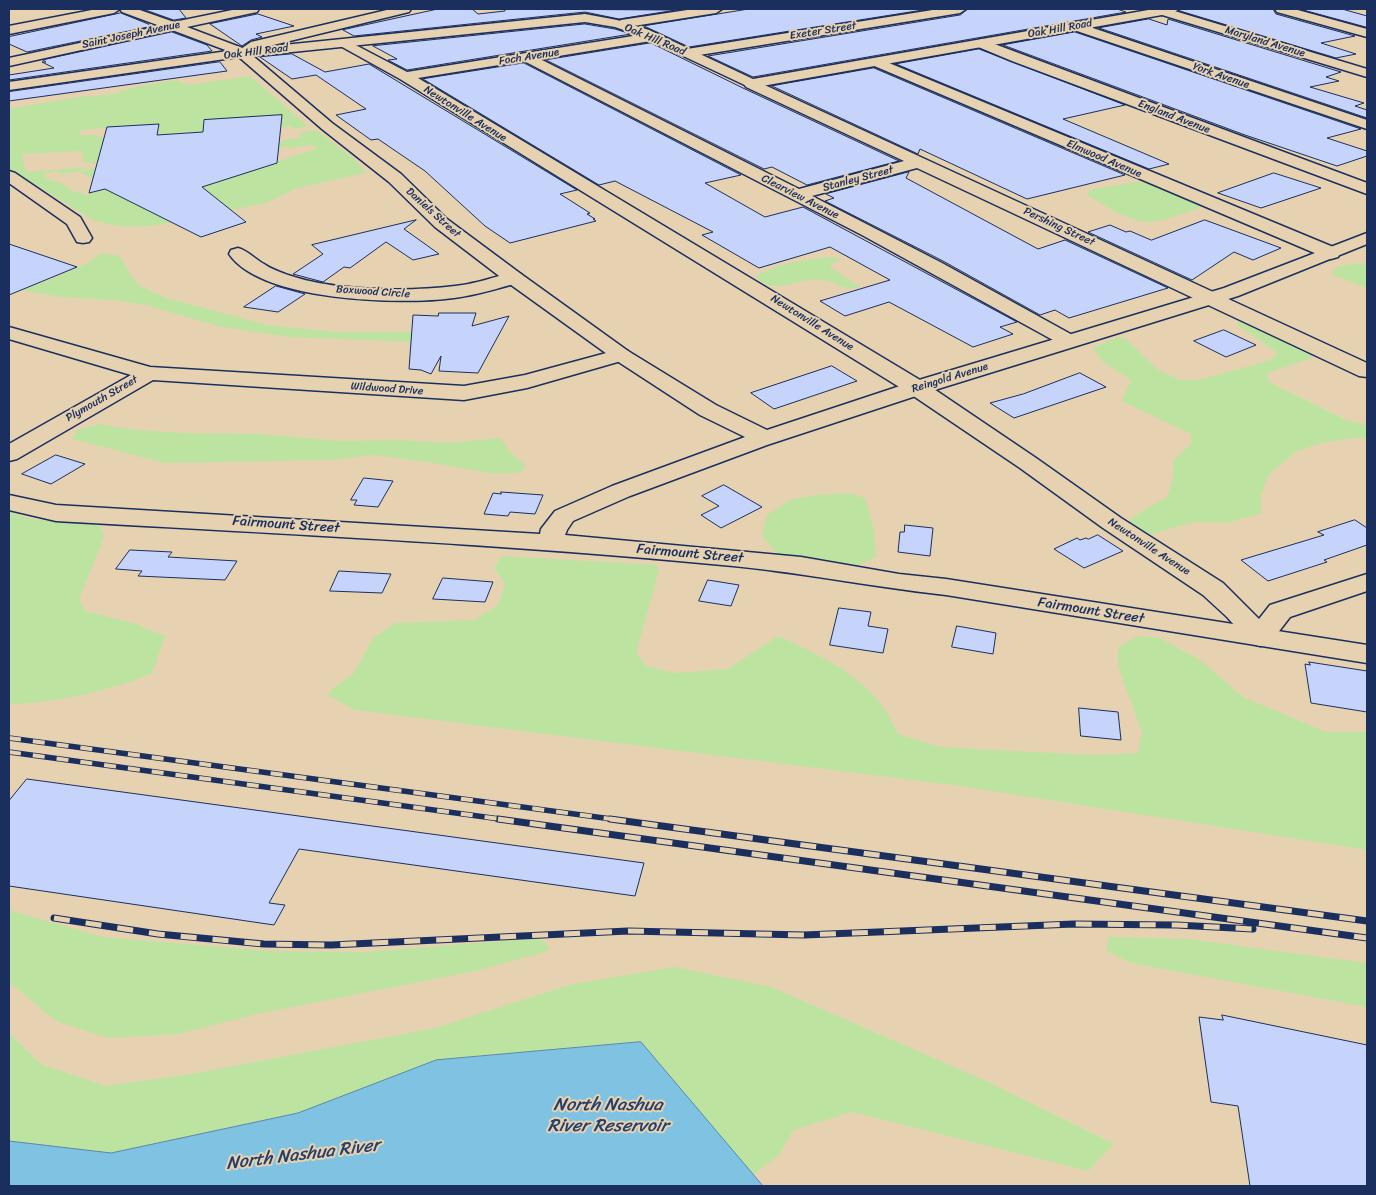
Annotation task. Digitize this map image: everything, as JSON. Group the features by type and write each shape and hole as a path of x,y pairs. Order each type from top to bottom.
{"street":[{"path":"9,30 114,9"},
{"name":"Daniels Street","path":"126,9 242,53 327,126 395,178 441,223 514,278 621,355 708,410 766,438"},
{"name":"Saint Joseph Avenue","path":"9,62 253,9"},
{"path":"242,53 256,45 405,9"},
{"path":"555,9 585,18"},
{"path":"617,24 716,9"},
{"name":"Exeter Street","path":"687,53 960,9"},
{"path":"1281,9 1367,33"},
{"name":"Oak Hill Road","path":"9,86 242,53 585,18 617,24 652,36 751,84 1168,10"},
{"name":"Maryland Avenue","path":"1168,10 1367,73"},
{"name":"York Avenue","path":"1075,26 1367,125"},
{"name":"Foch Avenue","path":"405,76 528,58 652,36"},
{"name":"Newtonville Avenue","path":"341,43 405,76 478,122 793,311 916,388 1028,463 1112,523 1213,589 1237,611 1260,637"},
{"name":"England Avenue","path":"981,43 1367,189"},
{"name":"Clearview Avenue","path":"528,58 931,263 1069,341"},
{"name":"Elmwood Avenue","path":"877,62 1162,184 1331,252"},
{"name":"Pershing Street","path":"751,84 1367,371"},
{"name":"Stanley Street","path":"796,195 920,162"},
{"path":"9,176 74,221 83,238"},
{"name":"Reingold Avenue","path":"551,542 554,529 560,520 571,512 610,495 766,438 916,388 1184,305 1213,299 1367,238"},
{"name":"Boxwood Circle","path":"238,254 261,271 281,279 312,287 347,291 397,295 440,294 467,290 514,278"},
{"name":"Plymouth Street","path":"9,333 148,372"},
{"name":"Wildwood Drive","path":"148,372 387,390 464,393 518,384 621,355"},
{"name":"Plymouth Street","path":"9,454 148,372"},
{"name":"Fairmount Street","path":"9,502 28,508 56,512 551,542 801,565 1367,654"},
{"path":"1260,637 1280,611 1367,582"}],"green space":[{"path":"250,76 308,126 295,129 290,126 251,133 210,131 143,136 145,125 81,130 79,135 97,135 97,137 128,135 104,139 98,162 132,161 86,163 83,161 82,151 22,154 26,172 91,167 73,173 55,171 42,175 53,182 56,181 69,188 67,189 74,192 78,191 85,195 98,191 100,182 79,172 99,167 203,188 318,148 310,145 293,148 287,146 273,151 265,144 302,137 300,133 314,130 355,160 366,173 297,188 266,203 157,225 134,227 111,225 93,220 31,182 25,182 9,172 9,109 78,97 113,94 135,87 176,80 189,85"},
{"path":"1137,182 1148,183 1198,204 1200,208 1166,219 1147,222 1125,216 1087,195 1092,189"},
{"path":"101,253 120,256 130,275 140,286 167,298 267,325 335,332 444,332 414,342 288,337 218,326 146,305 113,300 61,297 25,291 9,285 9,274 39,284 79,267"},
{"path":"829,257 841,259 831,264 831,268 860,287 850,288 822,280 772,286 755,277 781,265"},
{"path":"1362,263 1367,265 1367,288 1331,274 1338,266"},
{"path":"1243,320 1315,352 1312,358 1267,373 1269,382 1348,421 1367,424 1367,439 1354,438 1322,443 1297,451 1269,474 1261,495 1261,513 1226,523 1194,522 1147,535 1131,527 1131,518 1167,497 1173,479 1173,461 1191,444 1191,434 1122,401 1131,380 1103,362 1093,348 1117,337 1126,339 1158,370 1180,380 1199,380 1271,360 1278,353 1236,324"},
{"path":"99,424 126,429 182,433 257,434 343,441 398,440 450,443 500,438 510,452 525,465 522,472 494,474 428,462 374,455 332,460 165,463 72,439 77,430"},
{"path":"848,493 865,498 874,531 876,557 858,565 777,554 762,536 767,515 790,500 816,495"},
{"path":"9,512 32,519 100,525 104,537 79,599 85,611 133,623 165,636 152,673 120,685 82,695 44,702 9,704"},
{"path":"502,556 657,565 659,570 636,653 646,666 675,673 728,669 778,636 806,649 849,674 873,695 883,707 898,734 940,747 1091,755 1138,753 1142,732 1118,666 1118,647 1138,636 1160,638 1200,660 1243,697 1326,732 1367,732 1367,850 960,786 355,710 328,695 333,688 354,673 373,638 395,623 474,620 498,605 505,584 494,568"},
{"path":"9,910 103,937 269,951 364,952 539,938 547,944 549,949 475,971 257,1014 178,1034 108,1038 56,1021 9,982"},
{"path":"1108,937 1188,939 1367,963 1367,1007 1131,963 1107,951"},
{"path":"675,967 771,987 986,1081 1114,1144 1088,1171 852,1112 793,1130 779,1155 753,1175 640,1042 436,1060 298,1113 111,1153 9,1141 9,1033 41,1064 105,1086 191,1074 435,1028 573,984"}],"water":[{"path":"641,1042 763,1186 9,1186 9,1141 111,1153 298,1113 436,1060"}],"building":[{"path":"143,9 179,9 186,18 174,20"},
{"path":"438,9 472,9 478,14 505,11 505,9 676,10 619,19 585,12 354,36 343,30"},
{"path":"749,9 929,9 689,47 644,26"},
{"path":"968,9 1117,9 1126,12 753,77 708,56 960,15"},
{"path":"1181,9 1273,9 1276,14 1355,36 1321,43 1356,54 1336,58 1180,11"},
{"path":"1300,9 1342,9 1367,16 1367,27"},
{"path":"121,13 153,26 27,52 9,44 9,37"},
{"path":"258,14 294,26 256,34 262,37 251,40 242,46 210,24"},
{"path":"1149,19 1167,25 1168,19 1341,72 1326,77 1339,81 1310,87 1364,103 1355,106 1367,110 1367,118 1099,28"},
{"path":"585,24 631,34 407,70 388,60 397,59 373,46"},
{"path":"172,32 207,45 212,51 9,80 9,75 54,68 42,62 46,62 43,60"},
{"path":"1075,32 1361,129 1327,138 1367,151 1367,156 1337,166 1245,135 1003,45"},
{"path":"651,43 899,161 807,185 772,167 764,169 546,60"},
{"path":"979,49 1125,105 1063,119 1169,164 1149,169 896,64"},
{"path":"292,54 325,72 369,64 577,190 560,194 590,213 587,214 596,221 510,243 485,226 425,171 378,139 371,140 336,115 366,109 316,75 292,79 260,57"},
{"path":"220,62 227,71 9,101 9,92"},
{"path":"524,63 741,175 705,183 765,217 803,207 1017,322 1000,327 1013,334 973,347 889,302 845,316 820,301 890,280 830,247 759,268 702,235 713,232 615,181 599,185 423,79"},
{"path":"874,68 1125,175 1027,199 920,149 918,154 772,86"},
{"path":"282,115 277,163 202,187 246,222 201,237 105,189 89,193 107,127 159,124 157,135 203,132 204,120"},
{"path":"909,172 906,178 1038,249 1065,240 1168,288 1069,318 1055,310 1040,315 943,261 825,201 834,198 826,194"},
{"path":"1274,173 1321,188 1261,208 1218,193"},
{"path":"416,220 404,229 439,254 413,260 386,242 350,268 344,267 323,282 293,274 323,254 312,245"},
{"path":"1205,220 1281,248 1253,260 1234,252 1192,280 1088,232 1110,225 1151,240"},
{"path":"9,244 77,267 9,295"},
{"path":"276,286 305,294 278,312 244,307"},
{"path":"439,313 476,313 472,326 509,316 478,373 439,371 441,356 431,374 421,370 409,369 413,315 438,316"},
{"path":"1224,330 1256,345 1226,357 1194,341"},
{"path":"832,366 857,381 774,409 751,393"},
{"path":"1080,373 1106,387 1014,418 990,403 1023,394"},
{"path":"56,455 85,464 51,484 22,474"},
{"path":"364,478 393,481 378,507 354,505 357,500 351,500"},
{"path":"724,485 762,507 721,528 701,515 719,506 702,496"},
{"path":"501,492 543,495 535,514 510,512 508,516 484,514 493,493 501,494"},
{"path":"1355,520 1367,528 1367,545 1324,560 1327,562 1268,581 1241,560 1324,535 1318,532"},
{"path":"905,525 933,528 930,556 898,552 900,532 904,532"},
{"path":"1098,535 1123,551 1084,568 1054,549 1077,538 1080,540 1088,539"},
{"path":"130,550 172,552 168,557 237,561 225,580 138,576 142,571 116,569"},
{"path":"339,571 391,574 382,593 330,591"},
{"path":"443,578 493,582 485,602 433,599"},
{"path":"708,580 739,585 731,606 699,601"},
{"path":"839,608 871,612 868,626 888,629 883,653 830,645"},
{"path":"957,626 996,633 993,654 952,647"},
{"path":"1309,662 1367,671 1367,712 1311,703 1305,664 1310,665"},
{"path":"1079,708 1118,712 1121,740 1081,736"},
{"path":"27,779 644,863 635,896 299,849 269,903 285,905 274,925 9,886 9,801"},
{"path":"1222,1015 1367,1045 1367,1186 1250,1186 1238,1106 1211,1102 1199,1017 1223,1020"}],"railway":[{"path":"9,738 619,820"},
{"path":"9,752 507,820"},
{"path":"498,819 1367,938"},
{"path":"610,819 1367,921"},
{"path":"54,918 158,934 264,944 331,945 628,931 804,935 1074,924 1176,925 1253,929"}],"water label":[{"name":"North Nashua River Reservoir","path":"608,1115"},
{"name":"North Nashua River","path":"303,1155"}]}
